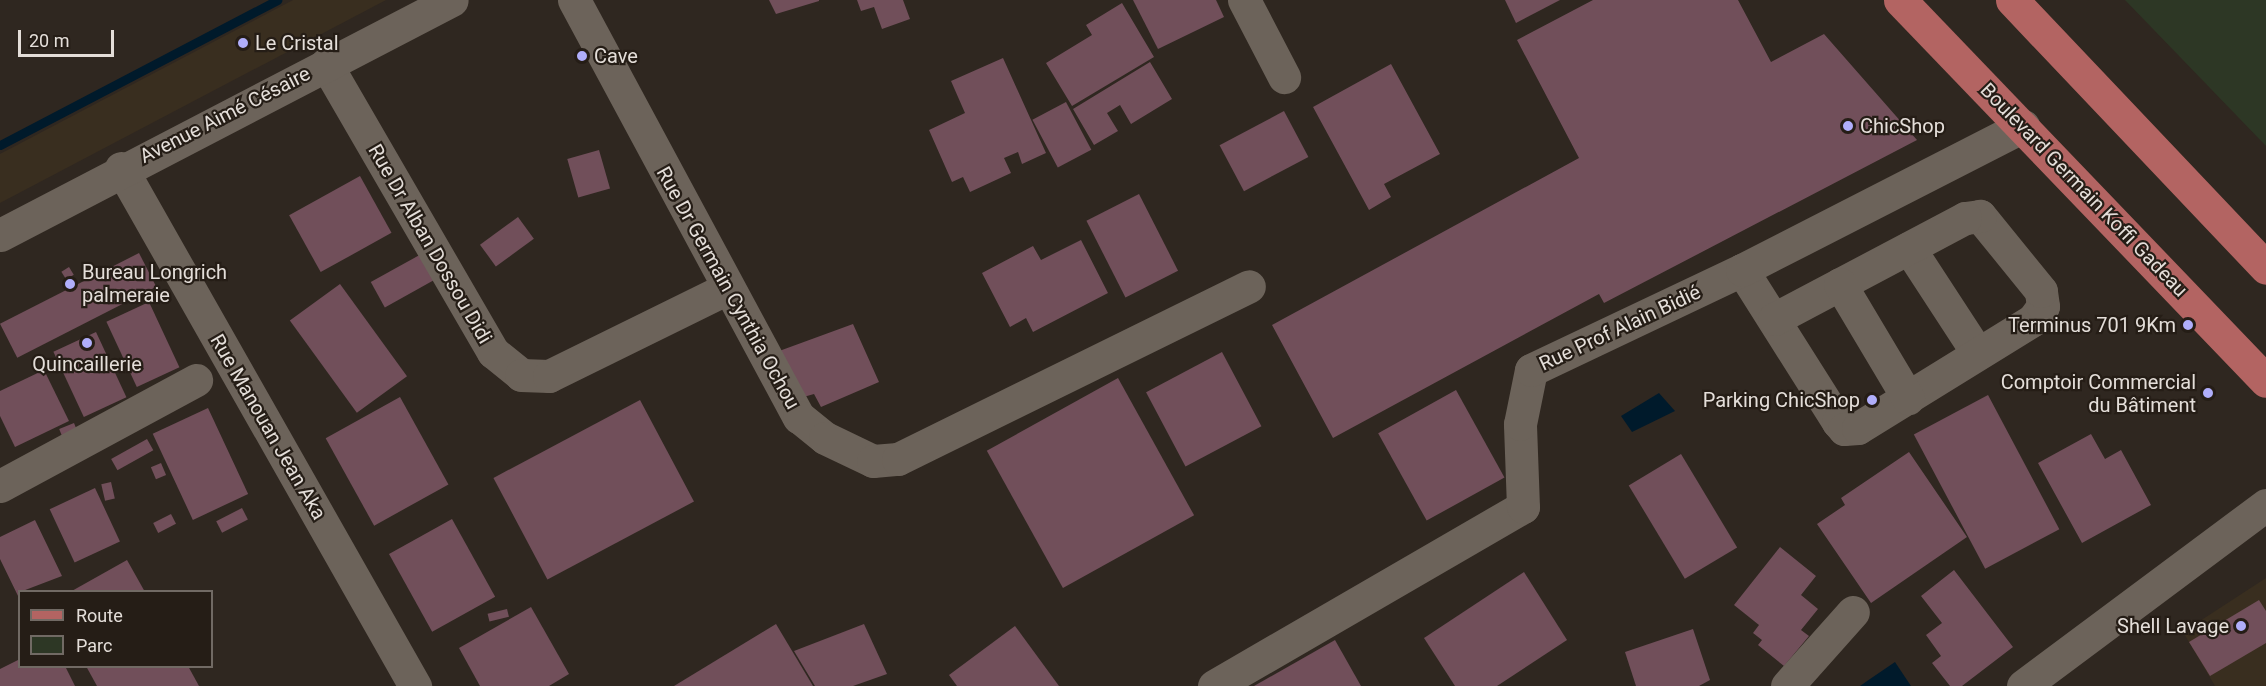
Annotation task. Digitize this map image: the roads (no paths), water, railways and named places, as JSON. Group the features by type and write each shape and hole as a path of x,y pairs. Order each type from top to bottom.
{"main road":[{"name":"Boulevard Germain Koffi Gadeau","path":"1900,0 2266,381"},
{"path":"2012,0 2266,268"}],"street":[{"name":"Avenue Aimé Césaire","path":"0,235 121,168 452,0"},
{"name":"Rue Dr Germain Cynthia Ochou","path":"574,0 726,289 799,417 825,438 873,461 898,459 1249,286"},
{"path":"1244,0 1284,77"},
{"name":"Rue Dr Alban Dossou Didi","path":"326,64 493,352 521,375 549,376 726,289"},
{"name":"Rue Prof Alain Bidié","path":"1214,686 1523,507 1520,424 1531,370 1742,270 2023,126"},
{"name":"Rue Manouan Jean Aka","path":"121,168 416,686"},
{"path":"1742,270 1773,320 1844,429 1858,429 2033,320 2043,306 2041,291 1980,216 1909,248 1773,320"},
{"path":"1909,248 1978,354"},
{"path":"1840,284 1908,398"},
{"path":"0,486 196,380"},
{"path":"2023,686 2266,505"},
{"path":"1787,686 1853,612"}],"water":[{"path":"1659,393 1675,411 1632,432 1621,416"},
{"path":"1895,662 1911,686 1860,686 1870,679"}],"waterway":[{"path":"0,145 277,0"}],"place":[{"name":"Le Cristal","path":"243,43"},
{"name":"Cave","path":"582,56"},
{"name":"ChicShop","path":"1848,126"},
{"name":"Bureau Longrich palmeraie","path":"70,284"},
{"name":"Terminus 701 9Km","path":"2188,325"},
{"name":"Quincaillerie","path":"87,343"},
{"name":"Comptoir Commercial du Bâtiment","path":"2208,393"},
{"name":"Parking ChicShop","path":"1872,400"},
{"name":"Shell Lavage","path":"2241,626"}]}
